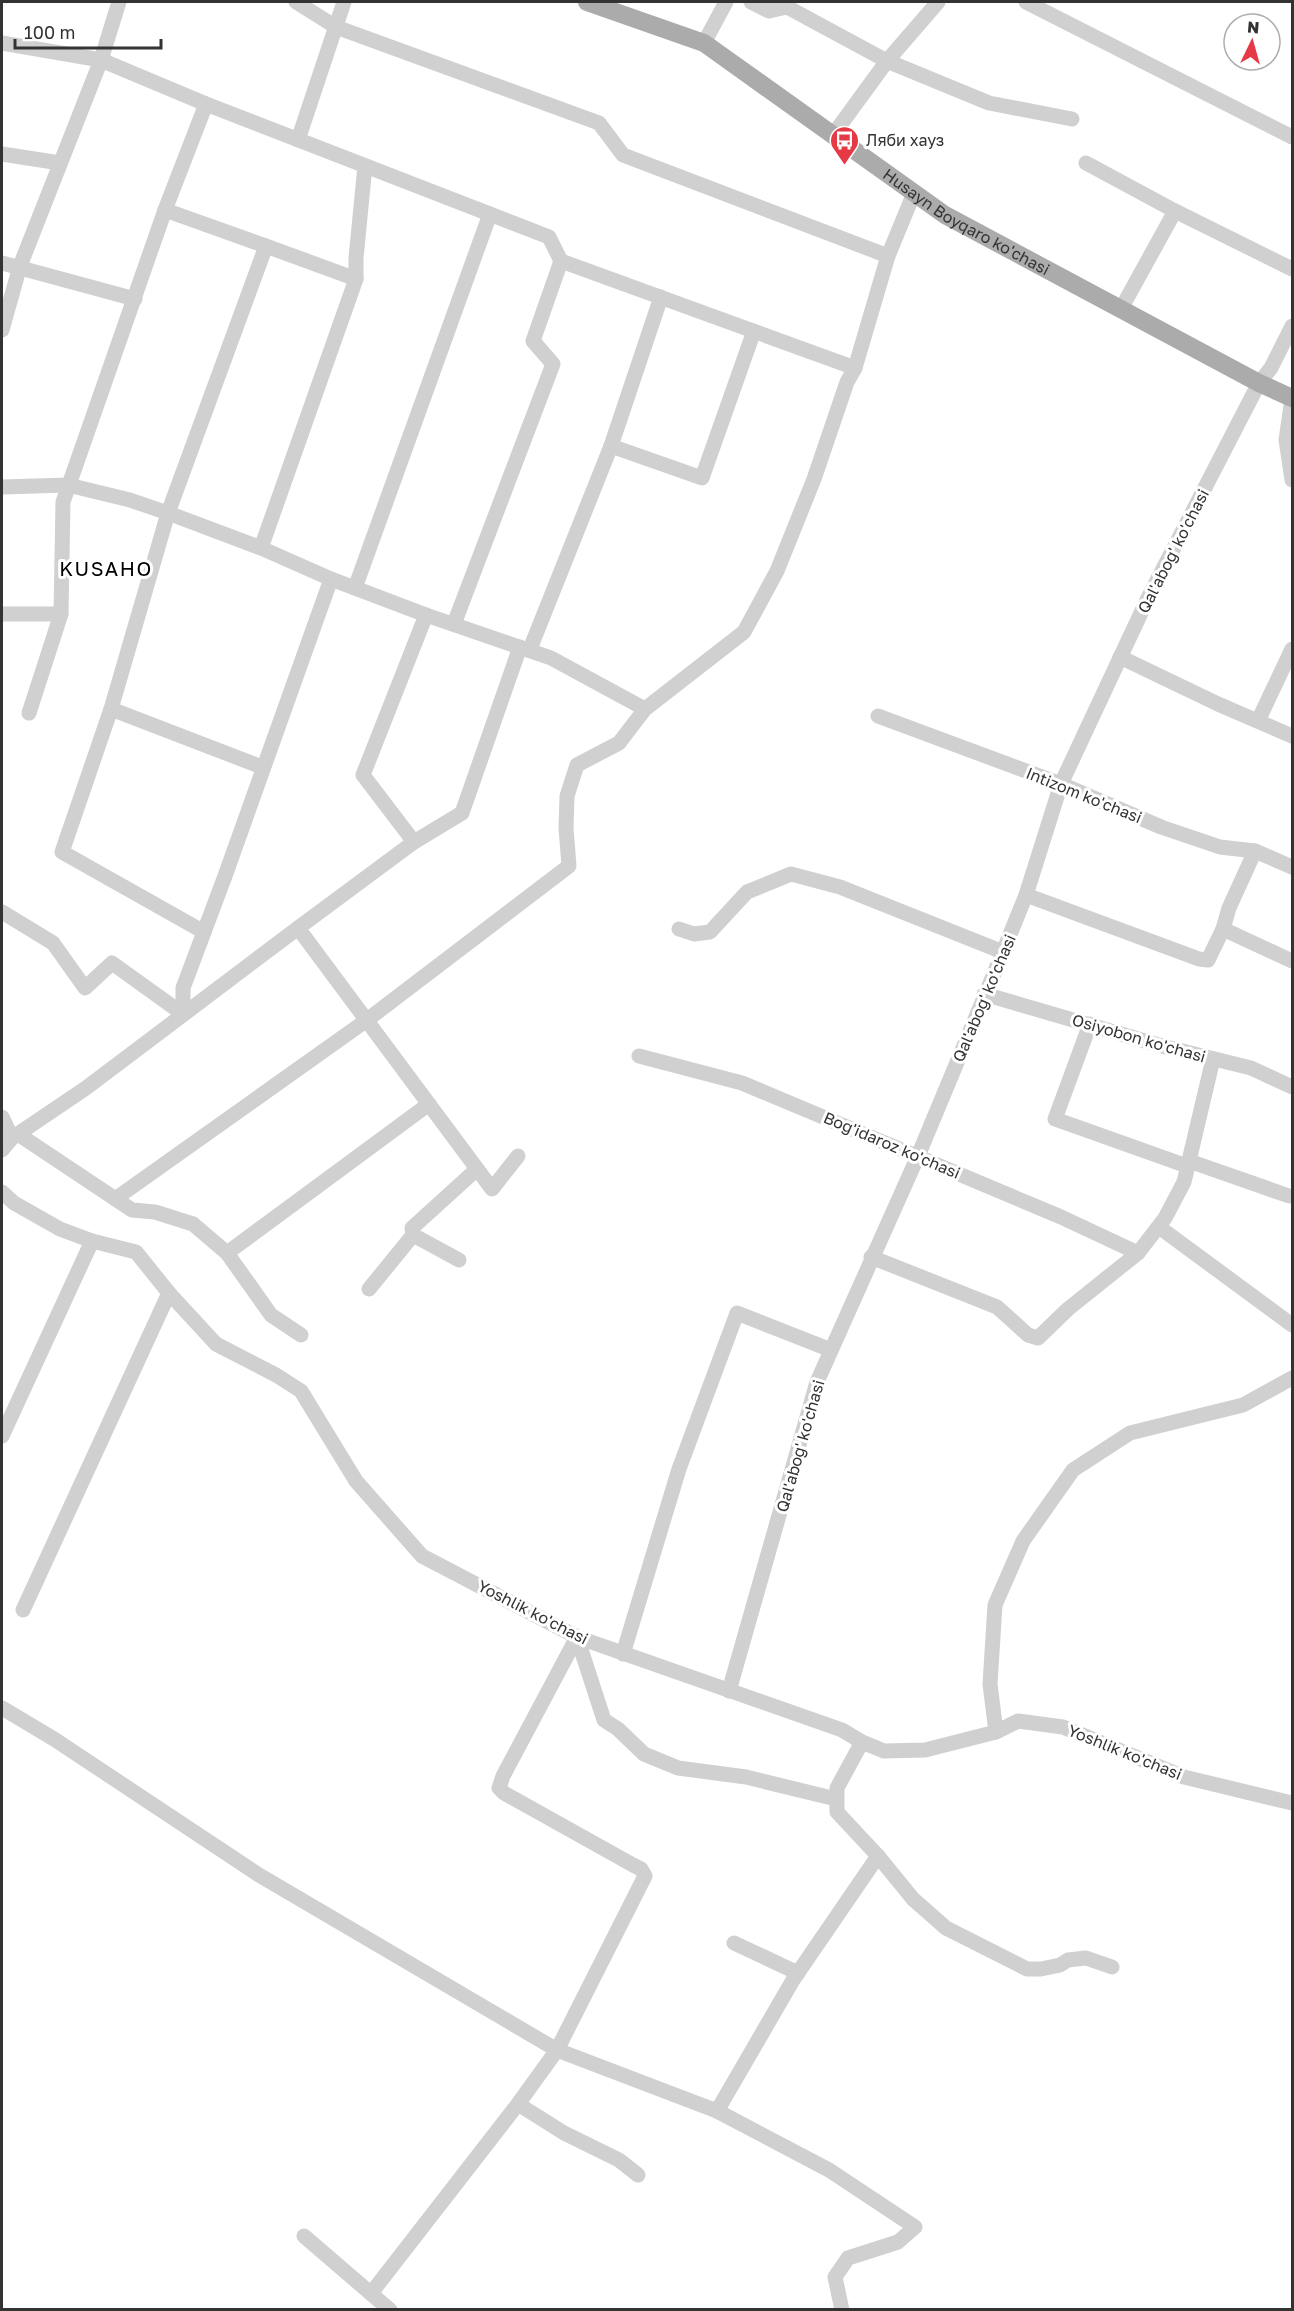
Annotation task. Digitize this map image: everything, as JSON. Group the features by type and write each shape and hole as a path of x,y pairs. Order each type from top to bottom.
{"main road":[{"name":"Husayn Boyqaro ko'chasi","path":"586,2 704,43 945,214 1259,383 1292,398"}],"street":[{"path":"2,330 20,266 101,60 119,2"},
{"path":"296,2 336,27 599,123 624,155 888,256"},
{"path":"297,140 344,2"},
{"path":"704,43 726,2"},
{"path":"751,2 769,11 787,7 887,61 988,103 1072,119"},
{"path":"833,135 887,61 938,2"},
{"path":"1026,2 1293,137"},
{"path":"2,43 101,60 297,140 549,237 561,261 855,368"},
{"path":"28,713 62,614 63,502 165,210 207,104"},
{"path":"2,154 60,163"},
{"path":"1086,163 1175,211 1293,269"},
{"path":"261,548 356,279 365,166"},
{"path":"115,1199 367,1020 568,866 567,796 576,765 620,743 645,709 744,632 777,571 814,479 847,382 855,368 888,256 914,193"},
{"path":"165,210 356,279"},
{"path":"1121,309 1175,211"},
{"path":"355,588 490,214"},
{"path":"204,932 62,852 111,709 168,513 266,246"},
{"path":"454,624 553,364 533,341 561,261"},
{"path":"2,263 20,266 135,299"},
{"path":"2,1150 15,1136 86,1088 414,842 462,813 525,648 611,446 661,297"},
{"name":"Qal'abog' ko'chasi","path":"729,1691 817,1382 918,1156 1003,952 1026,895 1061,784 1148,598 1259,383 1271,368 1293,326"},
{"path":"611,446 702,478 754,331"},
{"path":"1292,398 1286,440 1293,480"},
{"path":"2,488 68,485 168,513 426,615 525,648 581,673 645,709"},
{"path":"183,1014 183,988 331,579"},
{"path":"2,614 62,614"},
{"path":"414,842 363,775 426,615"},
{"path":"1258,722 1293,649"},
{"path":"1120,657 1258,722 1293,736"},
{"path":"111,709 262,767"},
{"name":"Intizom ko'chasi","path":"878,716 1061,784 1161,827 1220,847 1255,851 1293,867"},
{"path":"1026,895 1199,959 1208,960 1255,851"},
{"path":"679,929 694,934 710,932 747,892 792,874 840,887 1003,952"},
{"path":"2,912 53,943 86,988 112,963 183,1014"},
{"path":"298,928 492,1189 518,1156"},
{"path":"1223,929 1293,961"},
{"name":"Osiyobon ko'chasi","path":"984,994 1251,1068 1293,1087"},
{"path":"1090,1024 1055,1119 1289,1196"},
{"name":"Bog'idaroz ko'chasi","path":"639,1056 742,1083 1061,1217 1138,1253"},
{"path":"871,1257 998,1307 1028,1335 1038,1338 1068,1309 1138,1253 1159,1227 1184,1182 1213,1059"},
{"path":"227,1253 429,1104"},
{"path":"2,1117 15,1136 132,1210 155,1212 193,1224 227,1253 271,1315 301,1335"},
{"path":"369,1289 413,1235 412,1228 477,1169"},
{"name":"Yoshlik ko'chasi","path":"2,1192 14,1203 60,1229 92,1241 136,1252 169,1293 216,1344 276,1375 301,1391 357,1481 422,1556 577,1637 842,1730 884,1751 925,1750 996,1732 1018,1720 1063,1727 1184,1777 1293,1803"},
{"path":"1159,1227 1293,1325"},
{"path":"413,1235 459,1260"},
{"path":"2,1437 92,1241"},
{"path":"23,1610 169,1293"},
{"path":"623,1654 679,1469 737,1313 831,1350"},
{"path":"996,1732 990,1684 995,1605 1023,1541 1073,1470 1130,1433 1243,1406 1293,1378"},
{"path":"577,1637 604,1720 618,1729 644,1754 678,1768 746,1777 836,1799"},
{"path":"372,2292 518,2104 557,2050 645,1876 641,1869 504,1793 499,1788 503,1776 577,1637"},
{"path":"2,1708 54,1739 259,1875 557,2050 717,2111 830,2170 915,2227 898,2242 848,2258 835,2277 842,2310"},
{"path":"862,1742 837,1788 837,1812 878,1856 913,1899 946,1928 1027,1969 1041,1969 1060,1965 1068,1960 1086,1958 1112,1968"},
{"path":"717,2111 798,1973 878,1856"},
{"path":"734,1943 798,1973"},
{"path":"518,2104 564,2133 619,2160 638,2175"},
{"path":"304,2236 372,2292 390,2310"}],"place":[{"name":"Ляби хауз","path":"845,166"}],"district":[{"name":"KUSAHO","path":"106,568"}]}
